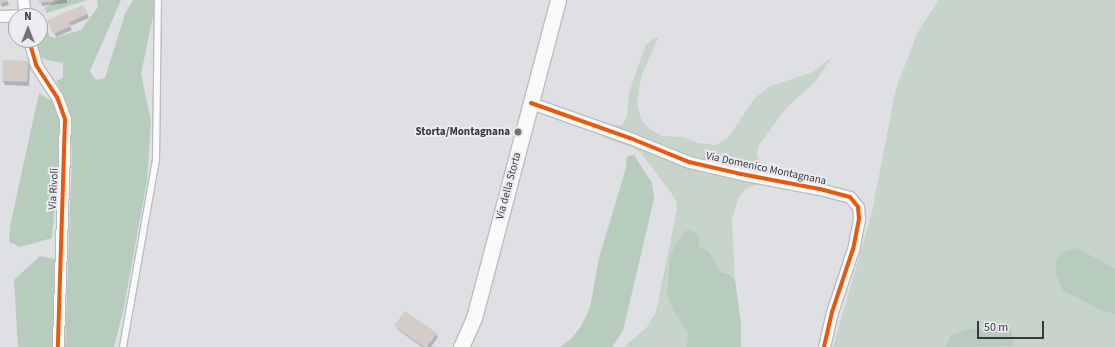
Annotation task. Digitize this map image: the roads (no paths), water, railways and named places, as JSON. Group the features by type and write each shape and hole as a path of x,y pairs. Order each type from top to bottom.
{"main road":[{"name":"Via della Storta","path":"461,347 474,318 558,0"}],"street":[{"name":"Via Rivoli","path":"31,48 36,64 57,97 65,119 58,347"},
{"name":"Via Domenico Montagnana","path":"531,103 630,138 689,162 741,174 820,189 850,197 858,207 859,219 853,249 832,312 824,347"}],"lane":[{"path":"123,347 156,160 158,0"}],"place":[{"name":"Storta/Montagnana","path":"518,132"}]}
